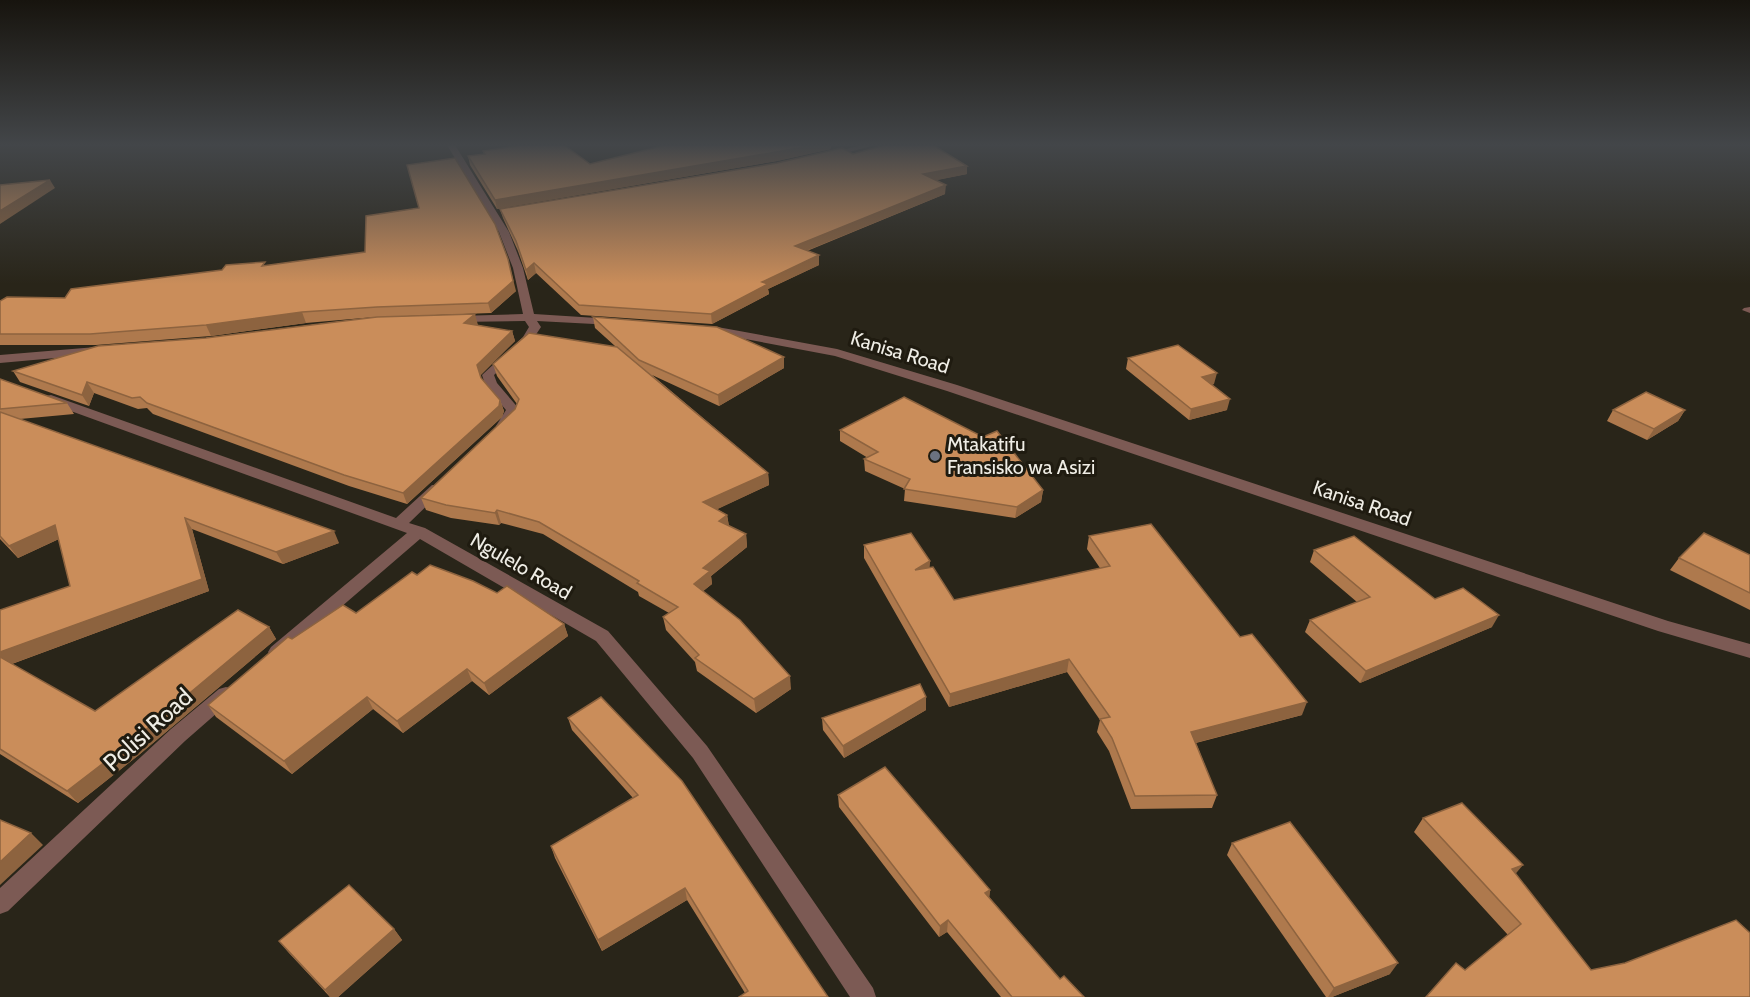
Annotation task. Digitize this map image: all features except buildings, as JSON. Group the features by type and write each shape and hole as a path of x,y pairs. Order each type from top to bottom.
{"street":[{"path":"484,192 499,213 518,268 529,317 535,327 532,336 503,358 488,375 491,384 510,405 513,414 490,439"},
{"path":"443,320 529,317 631,323"},
{"name":"Kanisa Road","path":"699,329 722,331 837,353 931,381 1068,429 1313,507 1664,626 1750,651"},
{"path":"0,359 105,350"},
{"name":"Ngulelo Road","path":"35,393 419,532 602,636 700,752 864,997"},
{"path":"399,525 448,478"},
{"path":"258,667 419,532"},
{"name":"Polisi Road","path":"0,903 178,735 240,682"}],"place":[{"name":"Mtakatifu Fransisko wa Asizi","path":"935,456"}]}
